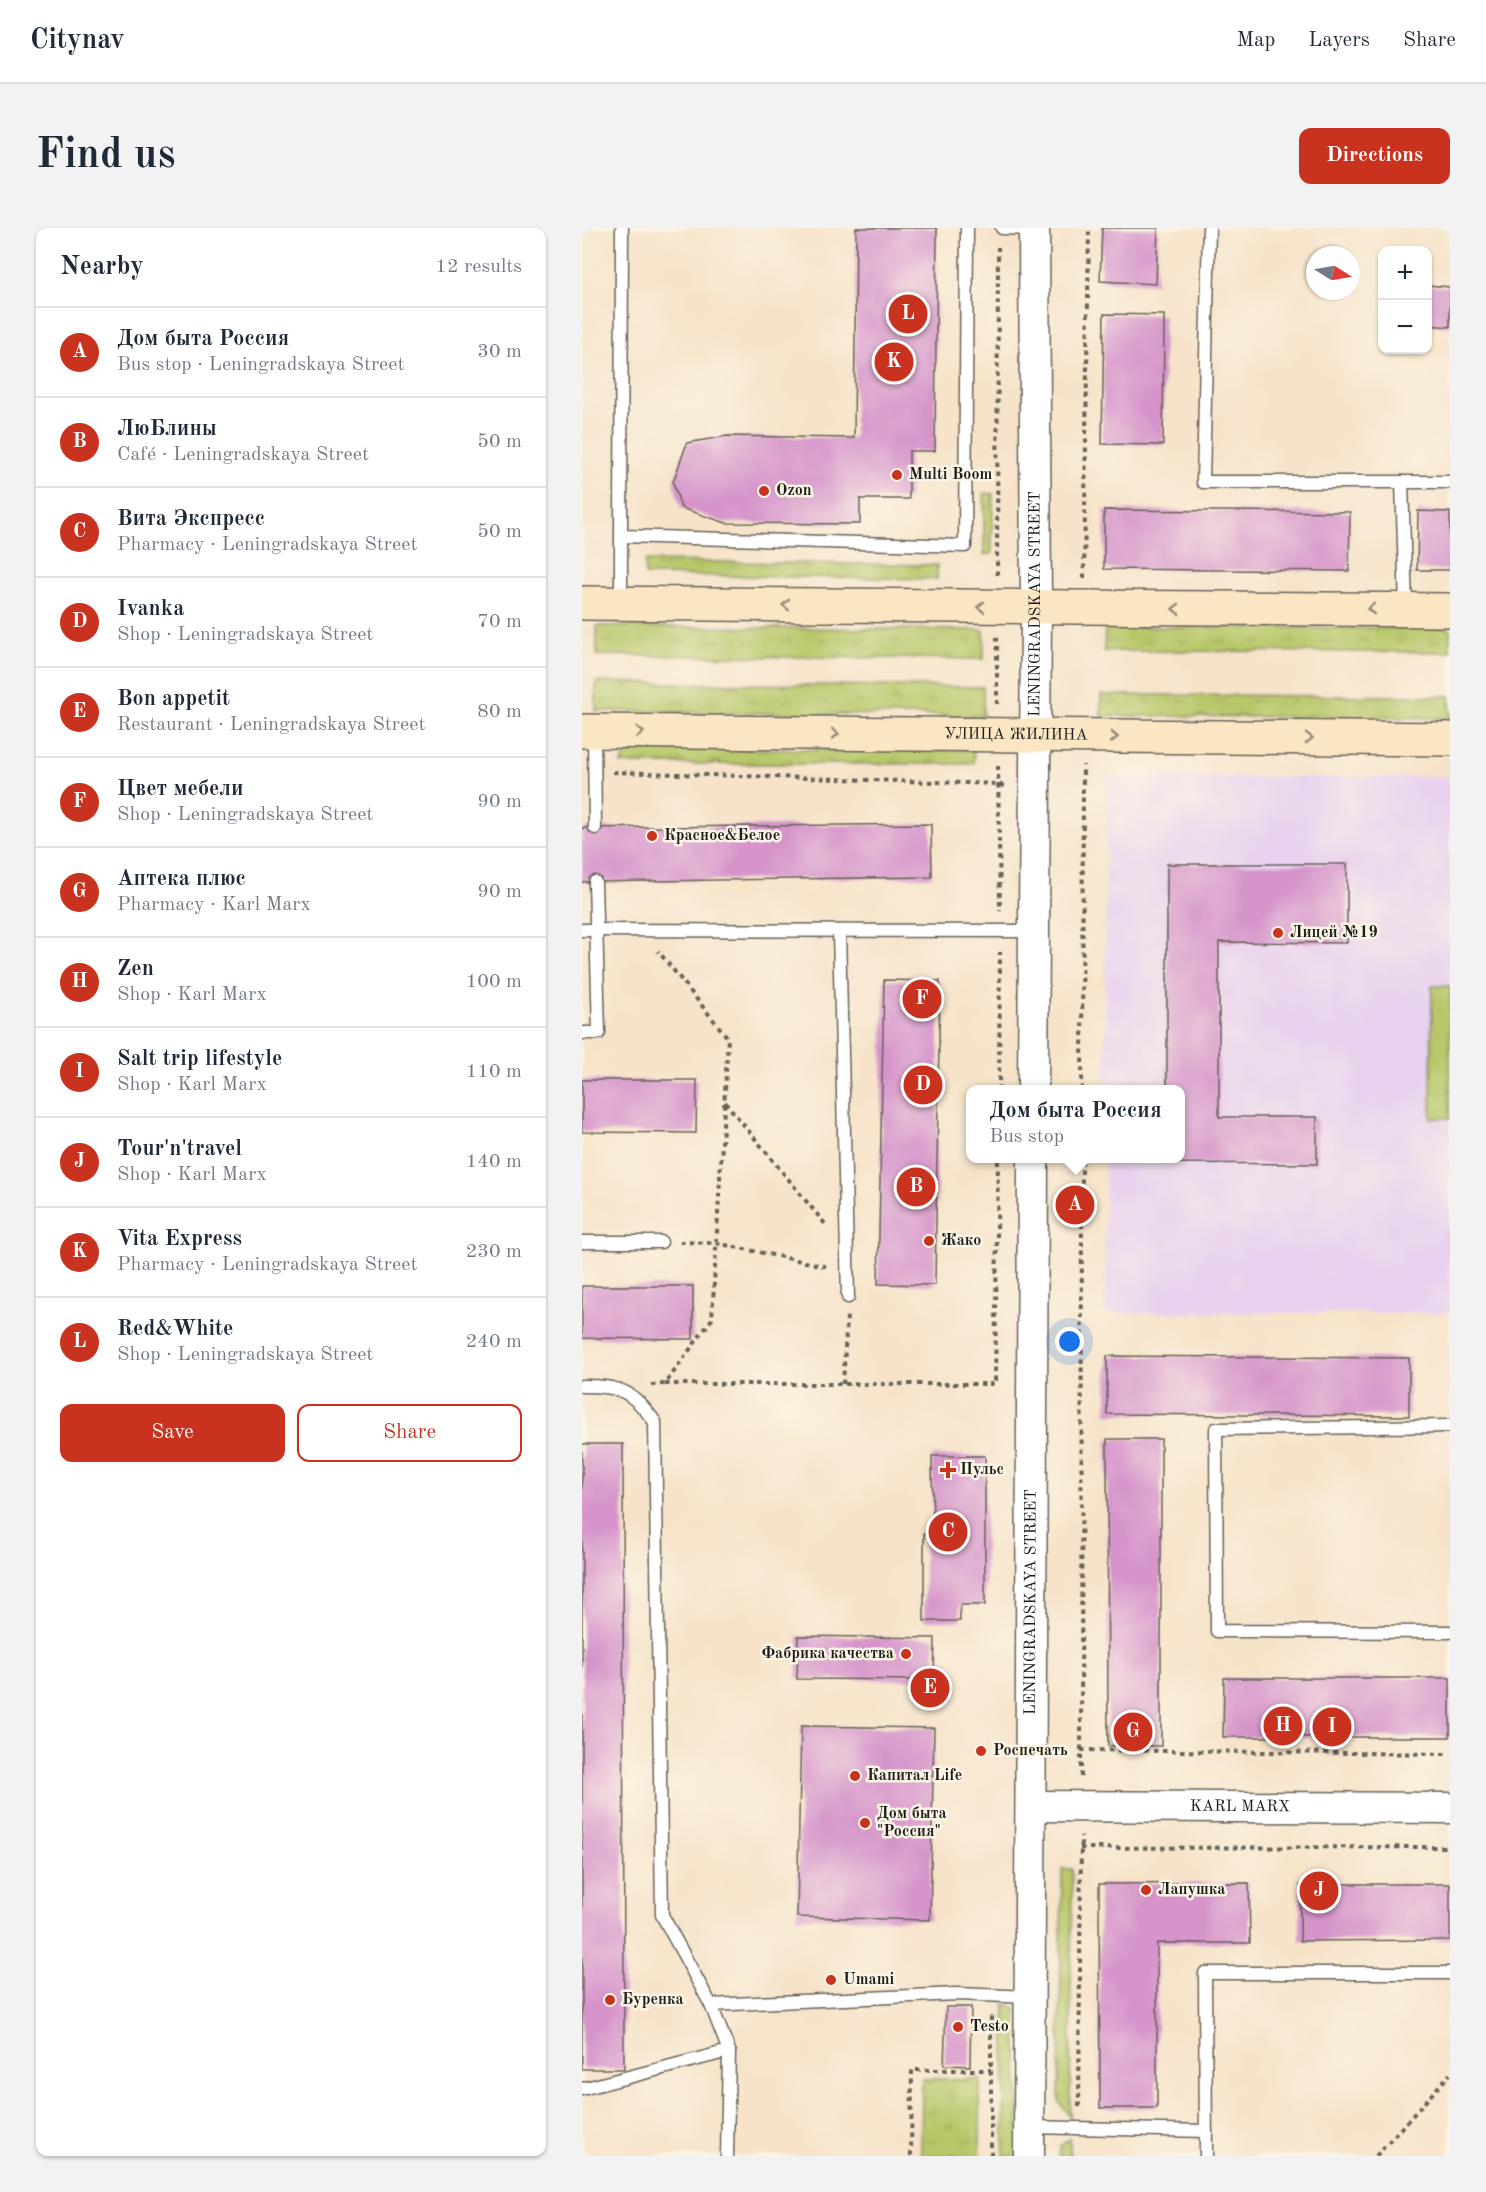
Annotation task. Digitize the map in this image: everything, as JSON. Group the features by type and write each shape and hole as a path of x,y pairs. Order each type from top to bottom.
{"main road":[{"path":"582,603 1450,610"},
{"name":"УЛИЦА ЖИЛИНА","path":"588,731 1450,739"}],"street":[{"name":"LENINGRADSKAYA STREET","path":"1033,1085 1036,608 1034,229"},
{"name":"LENINGRADSKAYA STREET","path":"1029,2156 1033,1163"},
{"name":"KARL MARX","path":"1032,1806 1450,1808"}],"lane":[{"path":"621,603 622,228"},
{"path":"621,536 965,546 967,228"},
{"path":"1209,228 1203,482 1450,482"},
{"path":"1000,234 1034,229"},
{"path":"1402,482 1406,609"},
{"path":"588,731 595,771 595,828"},
{"path":"582,1033 599,1034 589,930 595,882"},
{"path":"589,930 643,932 1033,931"},
{"path":"839,931 848,1297"},
{"path":"582,1242 661,1242"},
{"path":"582,1386 611,1386 638,1399 655,1422 662,1915 711,2005 729,2051 727,2156"},
{"path":"1450,1426 1216,1429 1217,1631 1450,1632"},
{"path":"1206,2156 1205,1973 1450,1973"},
{"path":"711,2005 957,1994 1030,1997"},
{"path":"582,2089 729,2051"},
{"path":"1029,2127 1206,2131"}],"path":[{"path":"1083,608 1089,228"},
{"path":"999,1085 1000,931 996,607 1000,234"},
{"path":"1082,1085 1083,737"},
{"path":"595,771 999,784 1034,802"},
{"path":"643,932 728,1038 712,1319 665,1384"},
{"path":"725,1102 847,1250"},
{"path":"611,1386 995,1384 998,1163"},
{"path":"1079,2128 1082,1163"},
{"path":"661,1242 716,1243 847,1271"},
{"path":"843,1384 848,1297"},
{"path":"1081,1750 1450,1754"},
{"path":"1080,1848 1450,1847"},
{"path":"991,2156 992,1995"},
{"path":"911,2156 912,2070 991,2070"},
{"path":"1376,2156 1450,2074"}],"shaded area":[{"name":"Лицей №19","path":"1106,777 1450,777 1450,1313 1105,1313 1105,1163 1185,1163 1185,1085 1105,1085"}],"green space":[{"path":"984,493 993,494 992,554 984,554"},
{"path":"645,561 937,565 937,579 645,575"},
{"path":"597,626 984,630 984,659 597,655"},
{"path":"1105,627 1450,628 1450,652 1104,651"},
{"path":"596,682 983,687 983,716 596,711"},
{"path":"1101,695 1450,696 1450,718 1101,716"},
{"path":"631,749 974,750 974,764 621,764 626,753"},
{"path":"1432,986 1450,986 1450,1118 1431,1118"},
{"path":"1062,1869 1072,1869 1070,2117 1059,2101"},
{"path":"1005,2003 1016,2008 1020,2156 1004,2156"},
{"path":"922,2079 980,2079 980,2156 921,2156"},
{"path":"1070,2139 1070,2156 1058,2156 1060,2146"}],"building":[{"path":"856,228 937,228 935,451 909,451 909,499 860,499 860,524 726,523 681,508 673,482 687,443 727,436 854,438"},
{"path":"1102,228 1158,228 1156,284 1100,281"},
{"path":"1432,285 1450,287 1450,327 1432,325"},
{"path":"1104,314 1164,315 1163,445 1102,444"},
{"path":"1104,510 1350,512 1349,571 1104,569"},
{"path":"1418,511 1450,512 1450,570 1417,570"},
{"path":"931,824 932,877 582,882 582,828"},
{"path":"1167,864 1347,864 1347,943 1219,942 1219,1117 1317,1117 1317,1164 1166,1163 1185,1163 1185,1085 1167,1085"},
{"path":"884,980 940,981 935,1285 878,1284"},
{"path":"582,1080 697,1080 696,1133 582,1132"},
{"path":"582,1286 693,1286 693,1339 582,1338"},
{"path":"1107,1356 1409,1358 1409,1416 1107,1414"},
{"path":"1107,1439 1161,1439 1161,1746 1108,1746"},
{"path":"582,1444 623,1444 624,2069 582,2069"},
{"path":"932,1456 985,1456 985,1605 960,1605 960,1621 924,1621 924,1533 933,1533"},
{"path":"798,1636 935,1638 934,1680 797,1679"},
{"path":"1224,1678 1450,1678 1450,1737 1223,1737"},
{"name":"Дом быта \"Россия\"","path":"801,1726 934,1728 930,1920 797,1917"},
{"path":"1249,1883 1250,1943 1157,1943 1157,2108 1100,2108 1099,1884"},
{"path":"1300,1884 1450,1884 1450,1940 1300,1941"},
{"path":"946,2007 971,2007 970,2066 944,2065"}],"place":[{"name":"Red&White","path":"908,314"},
{"name":"Vita Express","path":"894,362"},
{"name":"Multi Boom","path":"897,475"},
{"name":"Ozon","path":"764,491"},
{"name":"Красное&Белое","path":"652,836"},
{"name":"Лицей №19","path":"1278,933"},
{"name":"Цвет мебели","path":"922,999"},
{"name":"Ivanka","path":"923,1085"},
{"name":"ЛюБлины","path":"916,1187"},
{"name":"Дом быта Россия","path":"1075,1205"},
{"name":"Жако","path":"929,1241"},
{"name":"Пульс","path":"948,1470"},
{"name":"Вита Экспресс","path":"948,1532"},
{"name":"Фабрика качества","path":"906,1654"},
{"name":"Bon appetit","path":"930,1688"},
{"name":"Zen","path":"1283,1726"},
{"name":"Salt trip lifestyle","path":"1332,1727"},
{"name":"Аптека плюс","path":"1133,1732"},
{"name":"Роспечать","path":"981,1751"},
{"name":"Капитал Life","path":"855,1776"},
{"name":"Дом быта \"Россия\"","path":"865,1823"},
{"name":"Лапушка","path":"1146,1890"},
{"name":"Tour'n'travel","path":"1319,1891"},
{"name":"Umami","path":"831,1980"},
{"name":"Буренка","path":"610,2000"},
{"name":"Testo","path":"958,2027"}]}
